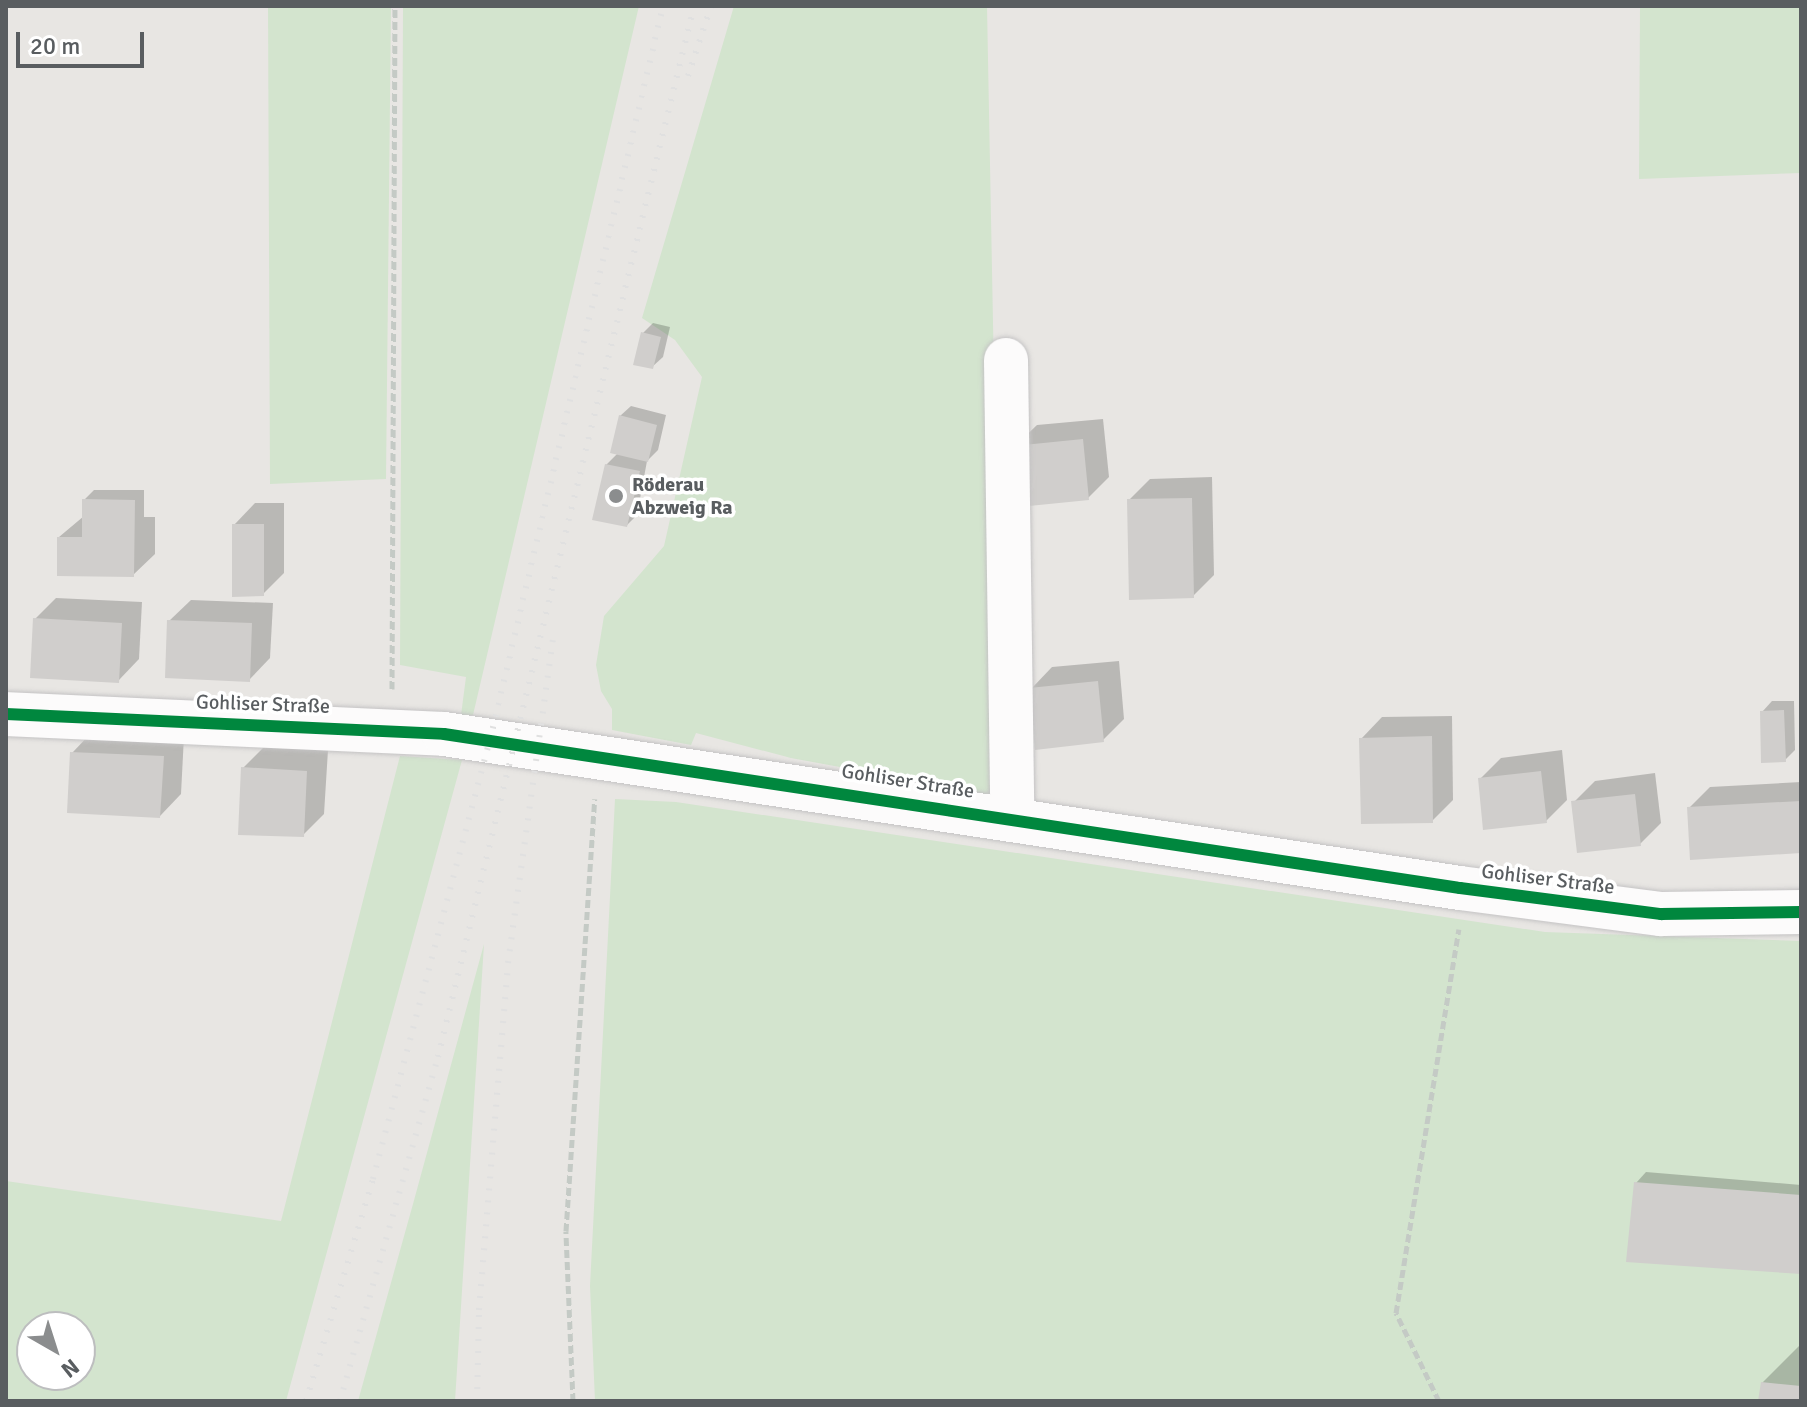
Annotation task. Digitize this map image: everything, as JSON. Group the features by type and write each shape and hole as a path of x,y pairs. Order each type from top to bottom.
{"street":[{"path":"1006,360 1012,817"},
{"name":"Gohliser Straße","path":"6,714 392,728 603,755 1460,888 1661,914 1801,912"}],"path":[{"path":"392,728 395,6"},
{"path":"573,1401 566,1231 593,813 603,755"},
{"path":"1439,1401 1396,1313 1460,926 1460,888"}],"green space":[{"path":"268,6 391,6 386,479 270,484"},
{"path":"403,6 639,6 473,715 461,715 466,677 400,665"},
{"path":"734,6 987,6 1002,797 791,758 696,733 691,745 612,730 612,709 601,691 596,665 604,616 664,546 702,377 675,340 642,318"},
{"path":"1640,6 1801,6 1801,173 1639,179"},
{"path":"400,756 462,760 286,1401 6,1401 6,1181 281,1221"},
{"path":"615,799 676,802 1545,932 1801,941 1801,1401 595,1401 590,1286"},
{"path":"484,944 455,1401 358,1401 413,1204"}],"building":[{"path":"641,332 661,337 653,369 633,365"},
{"path":"619,415 657,425 648,462 610,453"},
{"path":"1083,439 1089,500 1019,507 1013,446"},
{"name":"Röderau Abzweig Ra","path":"605,464 640,471 627,527 592,520"},
{"path":"1192,498 1194,598 1129,600 1127,499"},
{"path":"82,499 135,500 134,577 57,576 57,537 82,537"},
{"path":"232,524 264,524 264,596 232,597"},
{"path":"33,618 122,623 119,683 30,678"},
{"path":"167,620 252,623 250,682 165,678"},
{"path":"1098,681 1104,742 1035,750 1029,688"},
{"path":"1784,710 1786,762 1761,763 1760,711"},
{"path":"1432,736 1433,823 1361,824 1359,738"},
{"path":"70,752 164,756 160,818 67,813"},
{"path":"241,767 307,771 304,837 238,835"},
{"path":"1541,771 1547,823 1483,830 1478,778"},
{"path":"1635,794 1641,846 1577,853 1571,801"},
{"path":"1801,801 1801,853 1690,860 1687,807"},
{"path":"1634,1182 1801,1195 1801,1274 1626,1262"},
{"path":"1761,1382 1801,1386 1801,1401 1758,1401"}],"railway":[{"path":"306,1401 373,1179 490,740 663,6"},
{"path":"340,1401 438,1057 694,6"},
{"path":"688,76 711,6"},
{"path":"477,1401 479,1310 508,963 553,637"}],"cycle path":[{"path":"6,714 444,734 1460,888 1661,914 1801,912"}],"place":[{"name":"Röderau Abzweig Ra","path":"616,496"}]}
